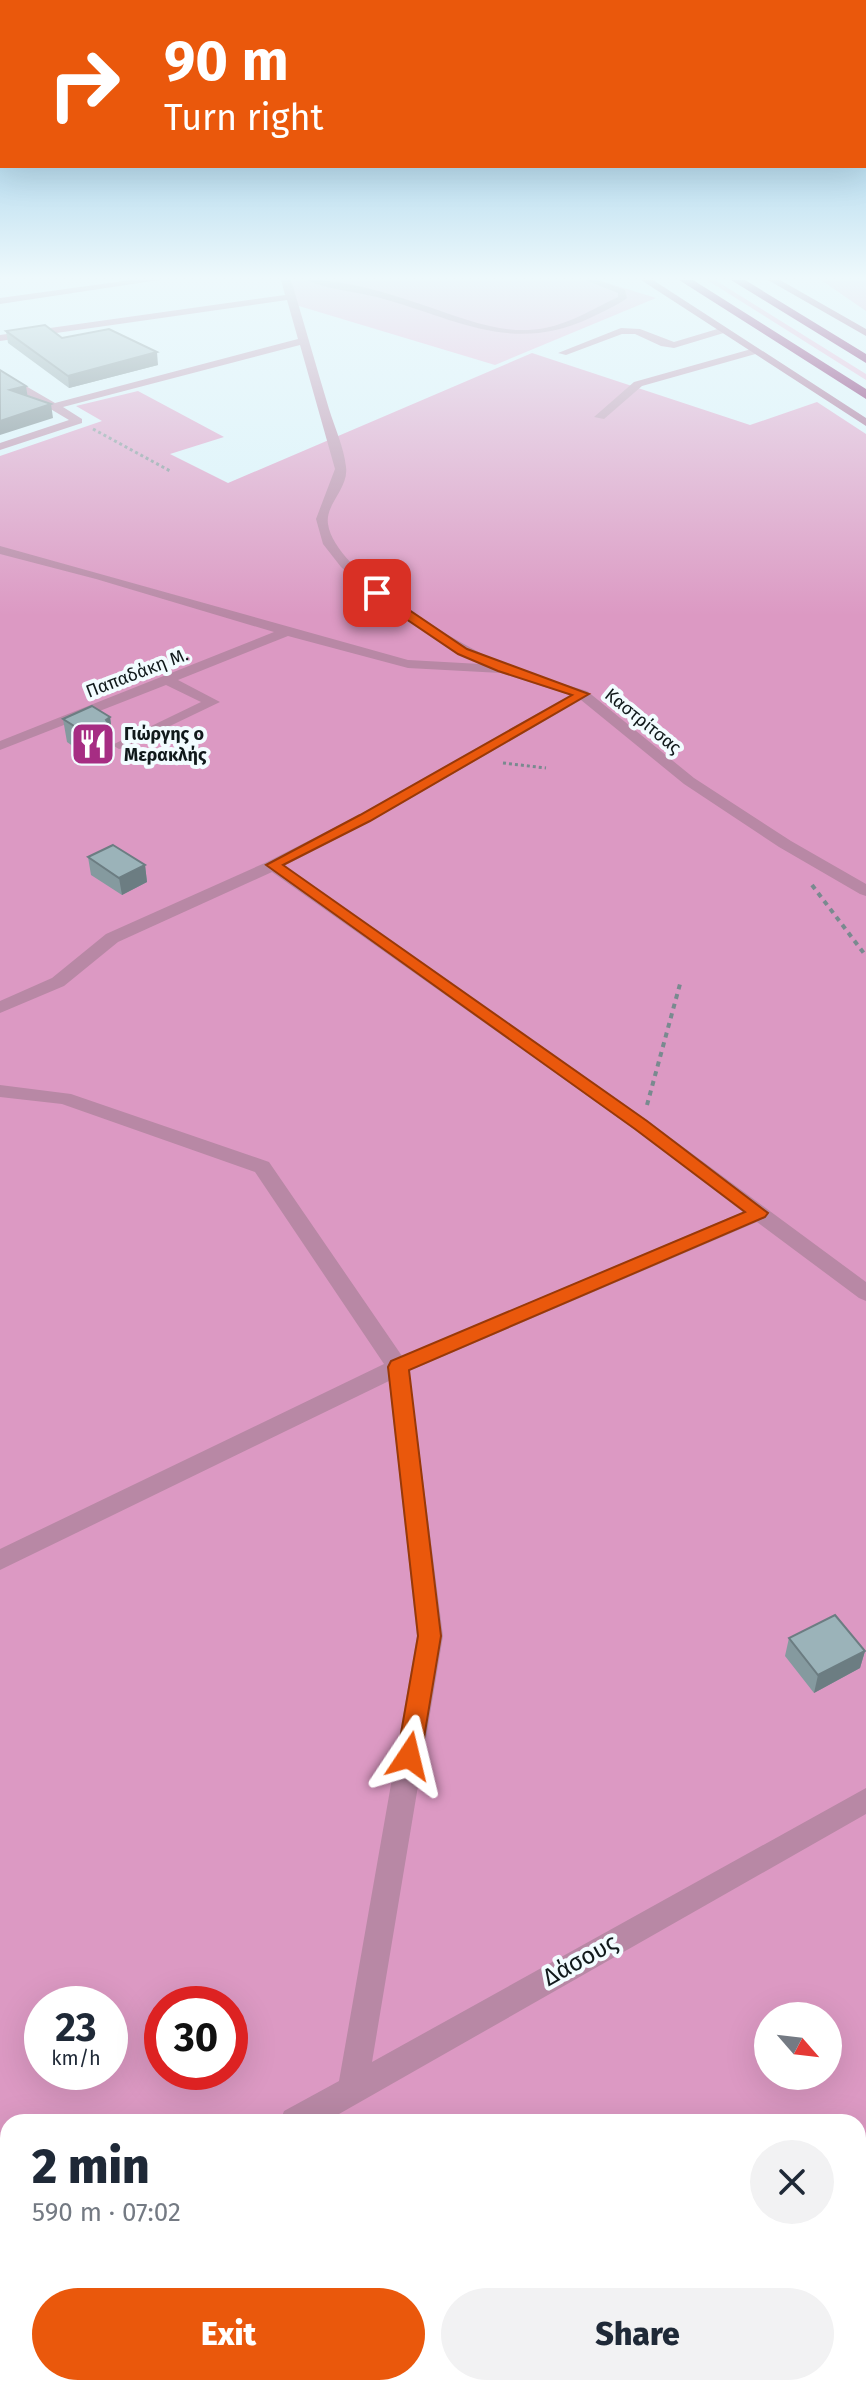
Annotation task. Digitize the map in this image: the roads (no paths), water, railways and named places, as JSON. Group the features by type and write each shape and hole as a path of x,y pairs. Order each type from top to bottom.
{"main road":[{"path":"818,392 866,423"}],"street":[{"path":"0,447 78,421 31,392"},
{"path":"56,406 110,392"},
{"path":"317,392 341,469 337,487 321,521 329,542 377,593 400,611 462,652 502,669"},
{"path":"600,417 629,392"},
{"name":"Καστρίτσας","path":"0,550 408,664 502,669 582,694 689,781 785,844 866,891"},
{"name":"Παπαδάκη Μ.","path":"0,746 287,632"},
{"path":"119,745 213,702 169,681"},
{"path":"0,1008 58,982 112,938 273,865 365,818 582,694"},
{"path":"273,865 641,1125 866,1293"},
{"path":"0,1091 64,1098 262,1167 398,1367 430,1636 353,2087"},
{"path":"0,1560 398,1367 759,1213"},
{"name":"Δάσους","path":"308,2114 866,1800"}],"place":[{"name":"Γιώργης ο Μερακλής","path":"93,744"}]}
